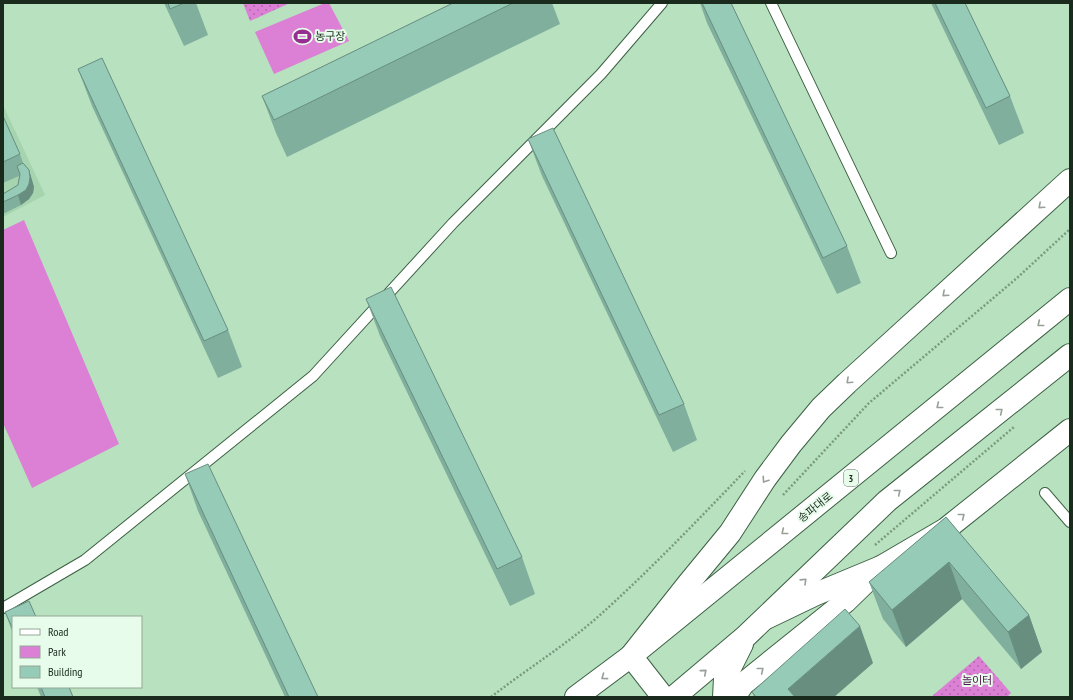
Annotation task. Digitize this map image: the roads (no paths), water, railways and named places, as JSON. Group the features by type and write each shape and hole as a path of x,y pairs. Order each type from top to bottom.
{"main road":[{"path":"663,697 631,656 730,533 791,444 821,408 847,383 1070,180"},
{"name":"송파대로","path":"576,697 631,656 1070,299"},
{"path":"674,697 766,618 887,501 1070,355"},
{"path":"766,618 816,594 881,567 946,528 1070,430"},
{"path":"734,697 743,684 845,602 881,567"},
{"path":"724,697 725,678 745,637"}],"lane":[{"path":"3,608 85,560 313,376 453,223 601,74 662,3"},
{"path":"771,3 891,253"},
{"path":"1045,492 1070,522"}],"place":[{"name":"농구장","path":"302,36"}],"park label":[{"name":"놀이터","path":"977,680"}]}
